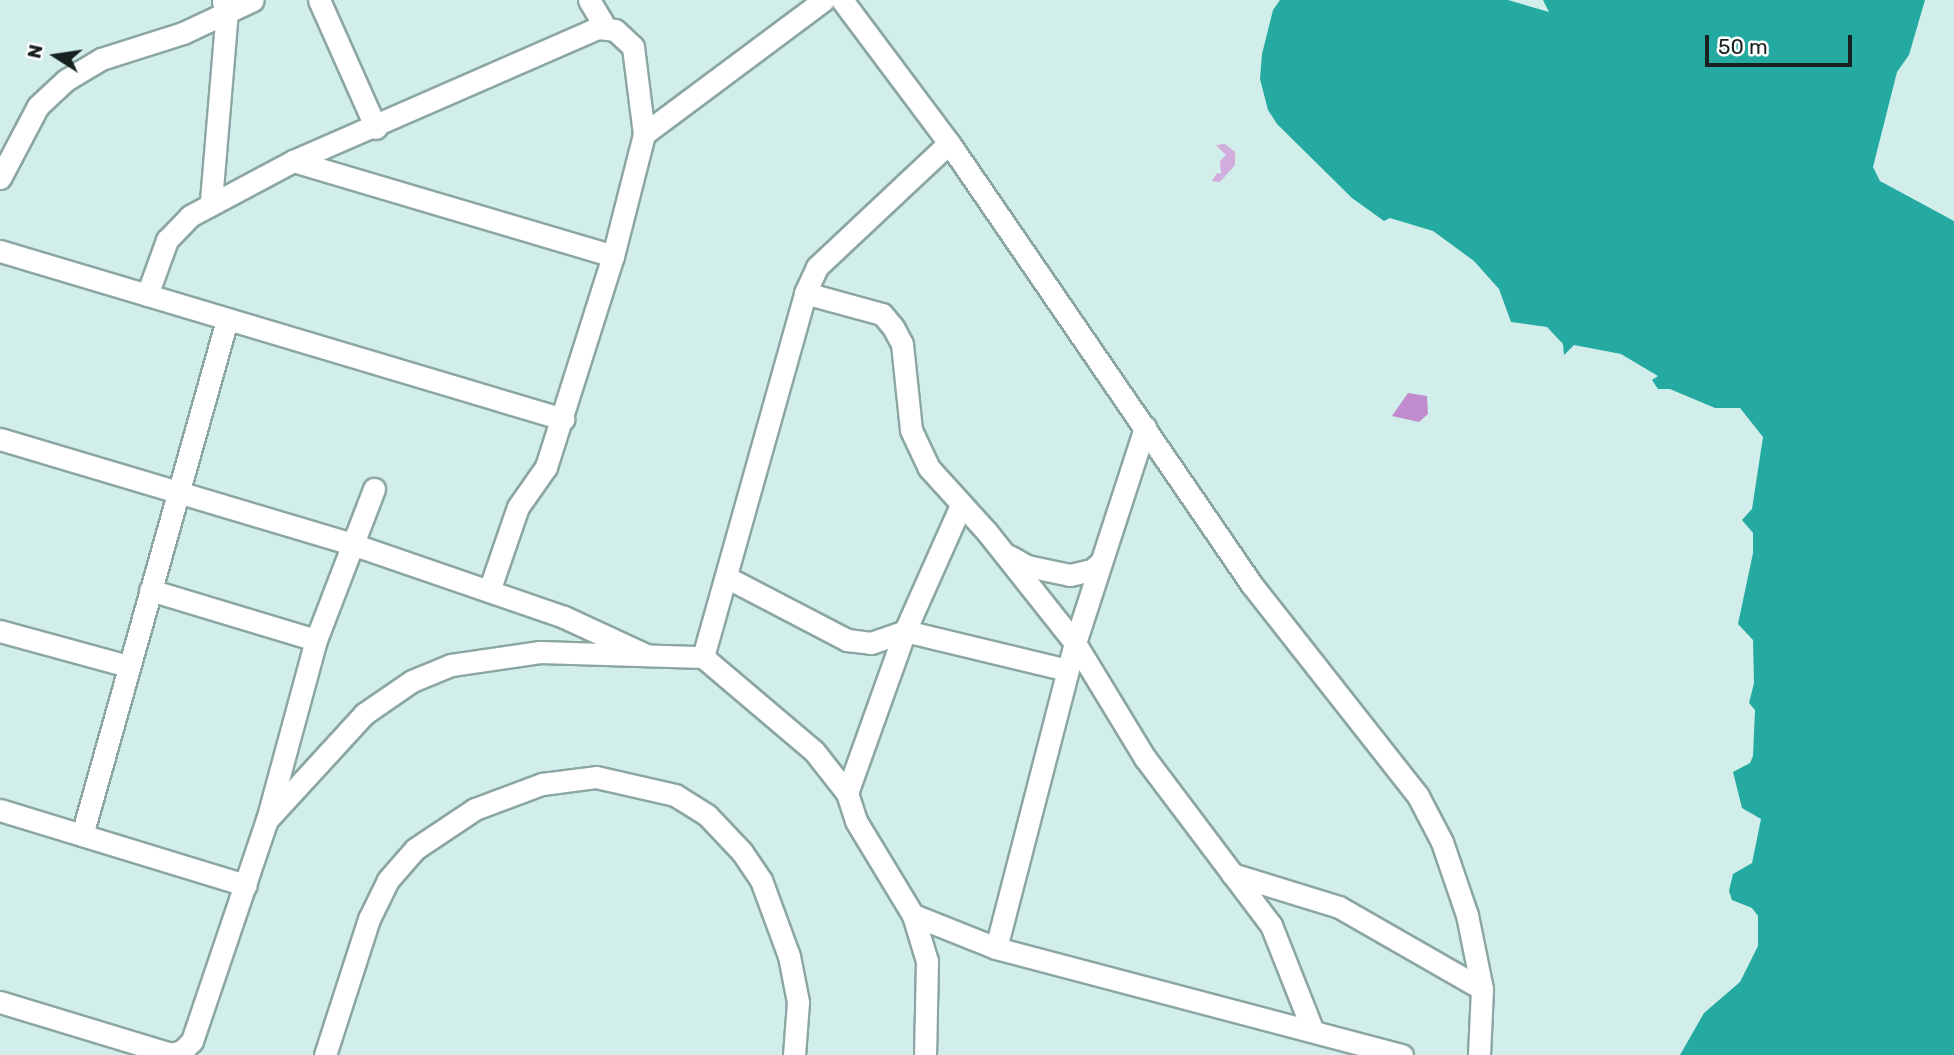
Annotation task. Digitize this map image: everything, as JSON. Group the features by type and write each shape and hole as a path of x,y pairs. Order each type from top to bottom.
{"street":[{"path":"0,177 38,106 66,80 101,59 183,33 225,5 253,0"},
{"path":"319,0 376,128"},
{"path":"489,591 513,519 546,467 563,419 613,256 644,134 633,47 627,37 606,28 589,0"},
{"path":"644,134 824,0"},
{"path":"842,0 949,143 1252,585 1418,796 1442,842 1467,915 1482,989 1479,1055"},
{"path":"211,201 225,5"},
{"path":"147,295 167,240 211,201 293,161 606,28"},
{"path":"703,657 728,578 805,293 826,255 949,143"},
{"path":"293,161 613,256"},
{"path":"0,251 563,419"},
{"path":"805,293 882,314 893,327 902,344 911,430 929,468 1005,554 1074,643 1145,758 1271,925 1285,952 1313,1031"},
{"path":"82,835 227,320"},
{"path":"996,948 1074,643 1145,427"},
{"path":"0,439 181,490 352,544 589,626 651,658"},
{"path":"0,1002 160,1052 183,1051 192,1041 267,820 316,640 374,489"},
{"path":"847,793 905,631 961,505"},
{"path":"1005,554 1027,566 1070,575 1092,570 1101,562"},
{"path":"728,578 847,640 871,643 905,631 1067,670"},
{"path":"150,590 316,640"},
{"path":"0,631 128,666"},
{"path":"267,820 364,714 412,681 450,665 540,652 651,658 703,657 814,751 847,793 856,821 913,915 927,961 925,1055"},
{"path":"325,1055 369,919 388,880 415,849 475,809 542,784 596,776 674,796 707,816 742,852 761,880 789,956 799,1002 794,1055"},
{"path":"0,810 246,885"},
{"path":"1232,874 1339,907 1482,989"},
{"path":"913,915 996,948 1402,1055"}],"shaded area":[{"path":"1225,144 1235,152 1235,165 1220,182 1212,181 1217,173 1221,174 1220,161 1226,155 1216,145"},
{"path":"1408,393 1427,396 1428,414 1419,422 1392,416"}],"water":[{"path":"1280,0 1508,0 1549,12 1543,0 1925,0 1909,55 1897,72 1873,167 1880,181 1954,221 1954,1055 1680,1055 1704,1013 1740,982 1758,946 1758,916 1752,908 1732,900 1729,891 1733,874 1752,863 1761,819 1742,808 1733,772 1750,763 1753,756 1755,710 1749,703 1754,683 1753,640 1738,624 1753,553 1753,533 1742,520 1752,509 1763,437 1740,408 1715,408 1670,389 1658,389 1652,380 1658,376 1621,354 1574,345 1564,355 1563,344 1547,327 1511,322 1499,289 1474,261 1433,231 1390,218 1384,221 1352,198 1277,124 1268,110 1260,79 1262,54 1273,10"}]}
